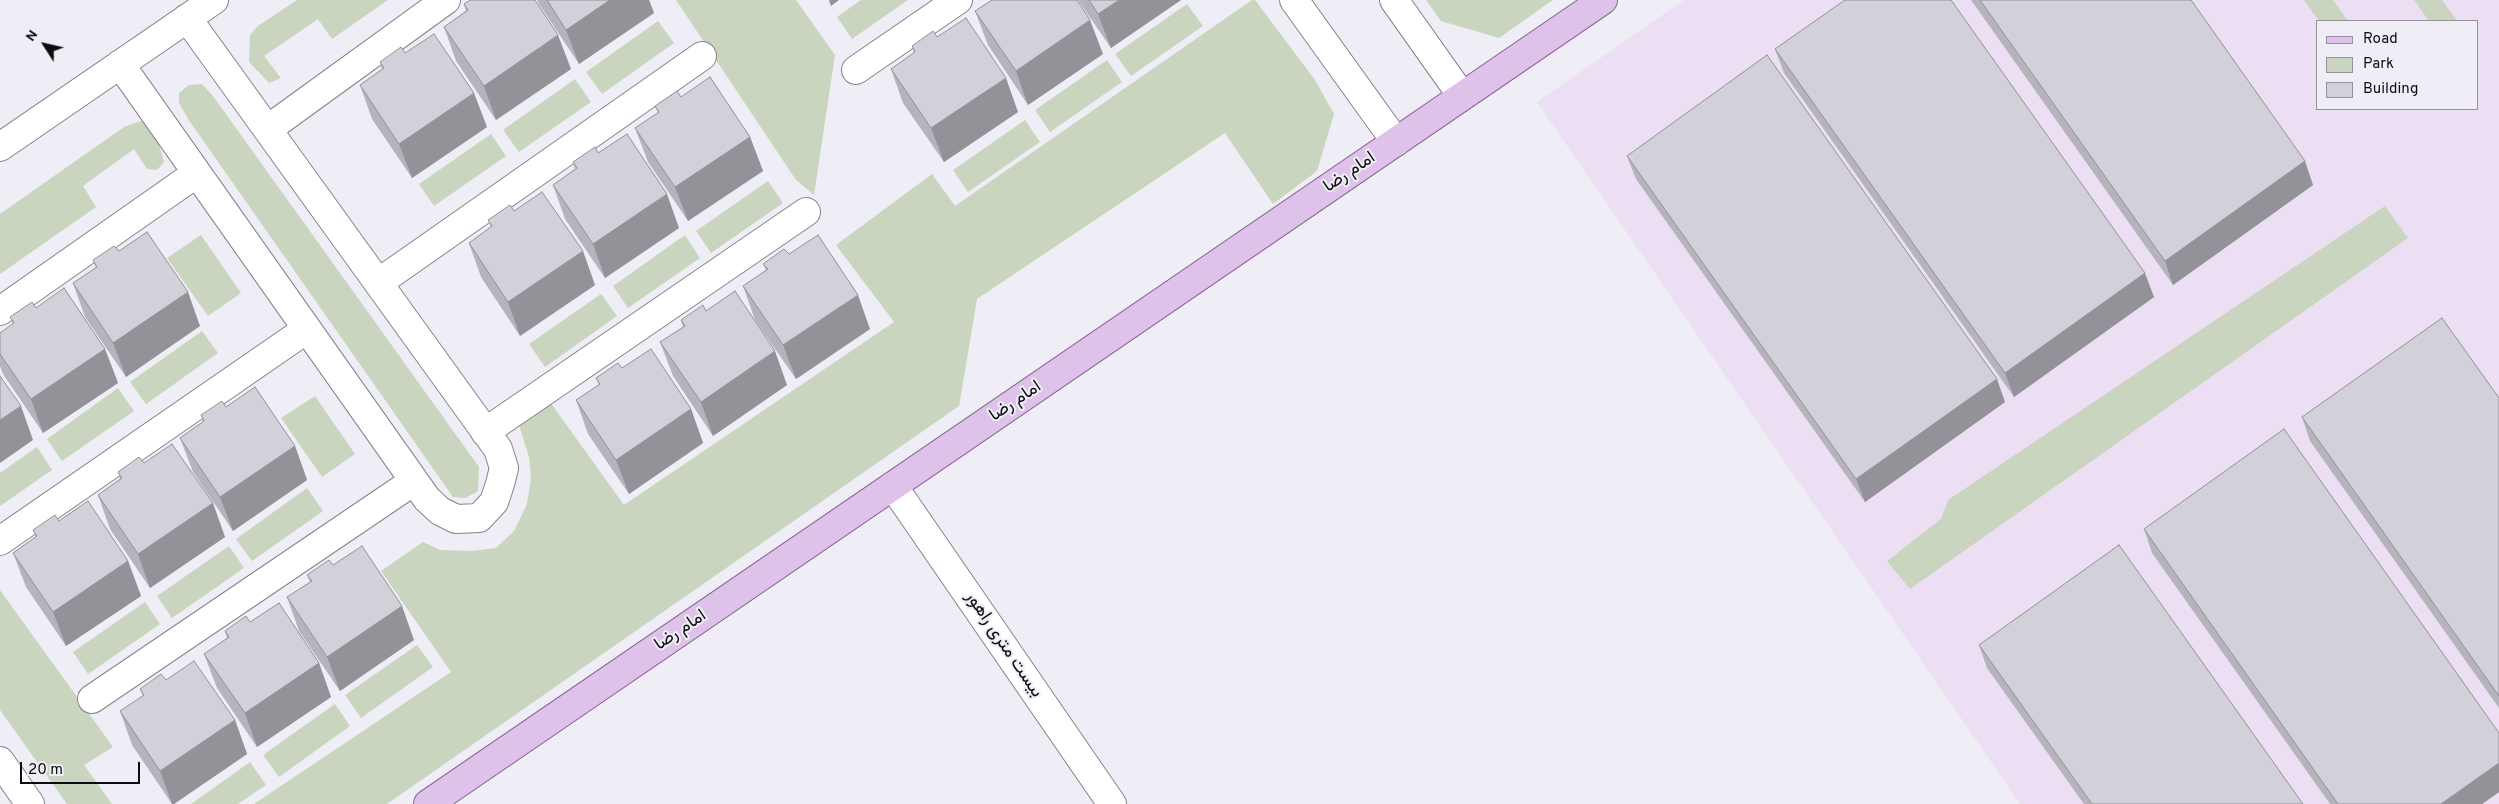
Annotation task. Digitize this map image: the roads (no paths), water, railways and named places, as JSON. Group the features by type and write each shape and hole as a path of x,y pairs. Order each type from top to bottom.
{"main road":[{"name":"امام رضا","path":"428,804 1603,0"}],"street":[{"path":"0,146 214,0"},
{"path":"268,130 446,0"},
{"path":"856,70 958,0"},
{"path":"1294,0 1396,142"},
{"path":"1394,0 1462,96"},
{"path":"120,64 427,499 440,511 456,519 479,518 494,502 504,468 498,449 187,18"},
{"path":"378,282 702,56"},
{"path":"0,311 197,174"},
{"path":"485,432 806,212"},
{"path":"0,541 307,329"},
{"path":"92,699 414,481"},
{"name":"بیست متری راهور","path":"893,486 1112,804"},
{"path":"0,761 30,804"}]}
